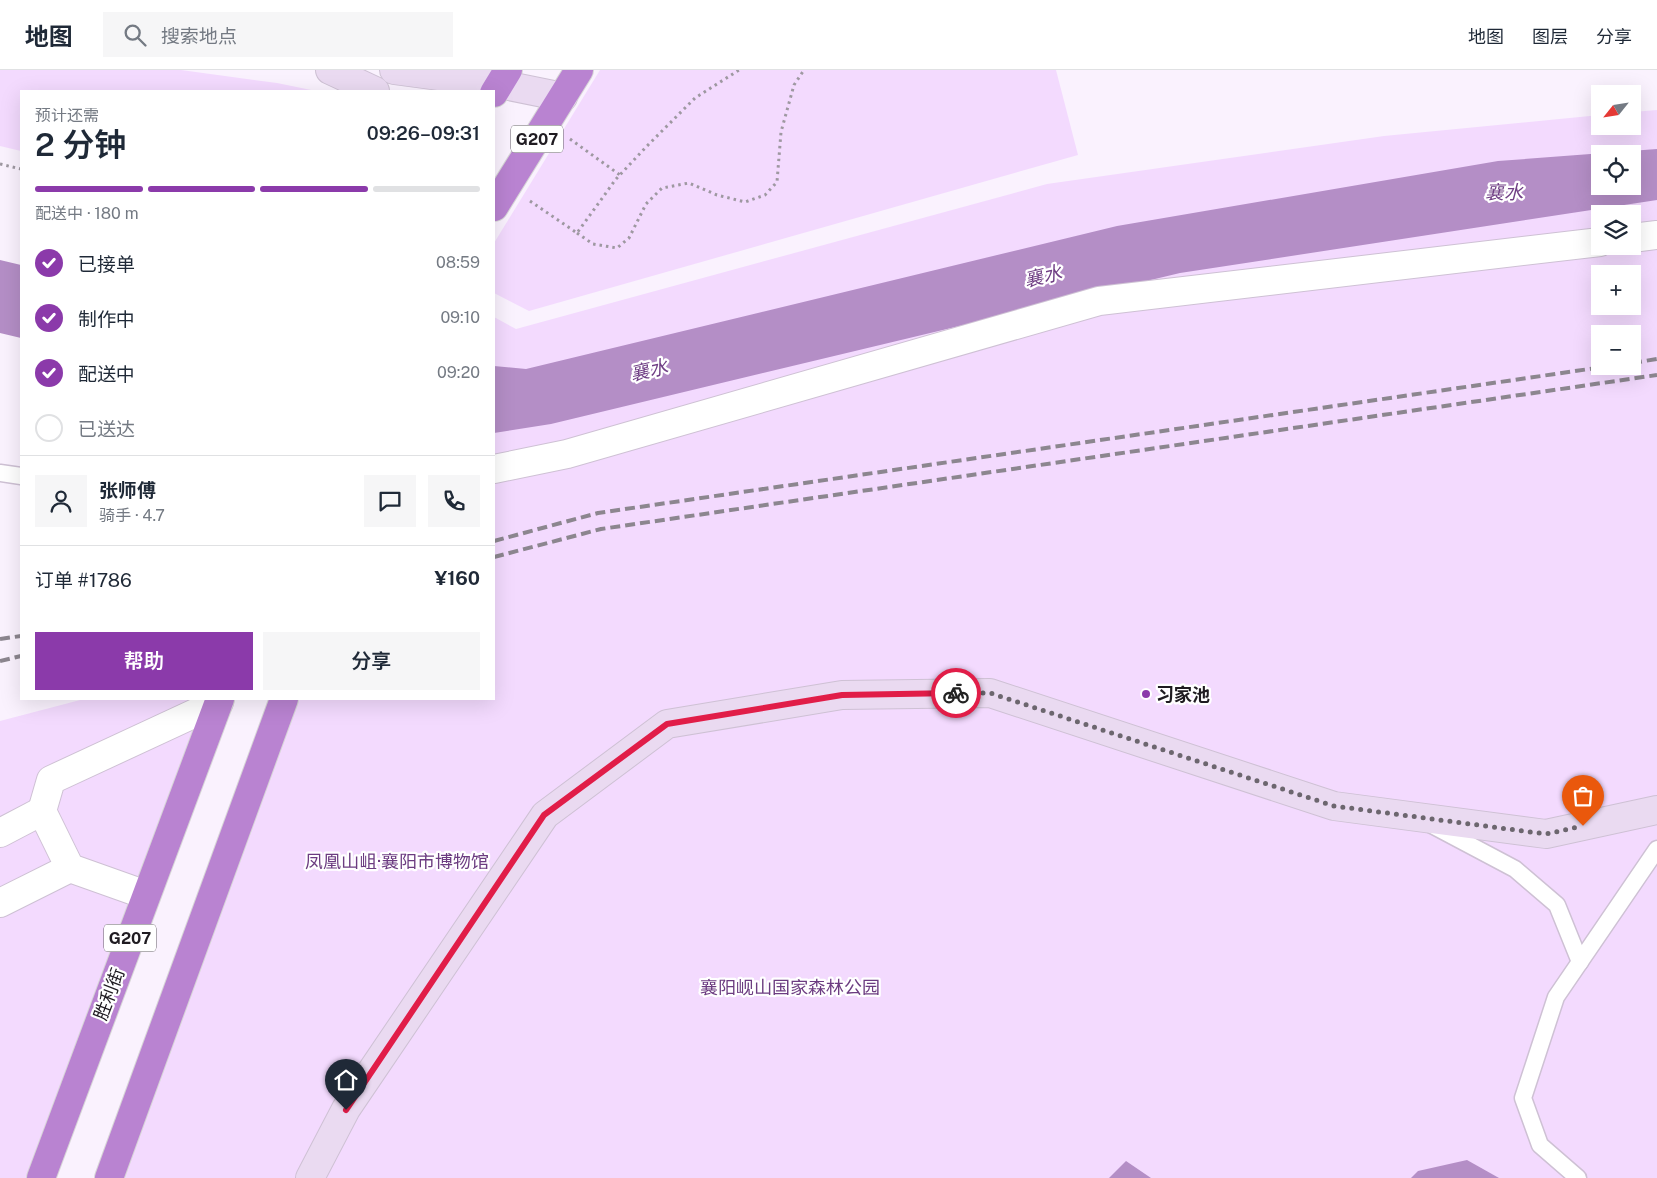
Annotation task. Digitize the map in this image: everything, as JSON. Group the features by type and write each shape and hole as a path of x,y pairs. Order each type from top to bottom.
{"highway":[{"name":"G207","path":"500,197 579,70"},
{"name":"胜利街","path":"41,1178 219,700"},
{"path":"109,1178 284,700"}],"street":[{"path":"330,70 373,90"},
{"path":"394,70 500,83 563,97"},
{"path":"1641,237 1657,235"},
{"path":"495,469 566,454 1099,301 1591,243"},
{"path":"310,1178 346,1110 544,815 667,724 842,695 990,693 1334,806 1546,834 1657,810"},
{"path":"70,868 42,811 51,780 219,700"},
{"path":"0,833 42,811"},
{"path":"2,897 70,868 146,895"}],"lane":[{"path":"0,473 20,476"},
{"path":"1415,816 1515,869 1557,905 1580,962"},
{"path":"1578,1178 1540,1145 1523,1098 1556,997 1657,849"}],"path":[{"path":"577,234 620,175 695,98 739,70"},
{"path":"500,197 577,234 593,244 617,248 630,238 646,204 662,188 689,183 717,196 745,202 765,195 777,182 781,132 794,85 804,70"},
{"path":"546,123 620,175"},
{"path":"0,164 20,169"}],"green space":[{"path":"0,70 181,70 277,83 311,90 20,90 20,151 0,146"},
{"path":"600,70 1056,70 1078,155 529,311 495,294 495,241"},
{"name":"习家池","path":"1657,110 1657,1178 109,1178 284,700 495,700 495,318 516,329 1047,184 1384,136 1591,116 1591,135 1641,135 1641,111"},
{"path":"80,700 220,700 41,1178 0,1178 0,721"}],"water":[{"name":"襄水","path":"1657,149 1657,200 1624,205 1591,205 1591,210 1180,273 551,424 495,433 495,366 526,369 1117,226 1498,161 1591,154 1591,195 1641,195 1641,150"},
{"path":"0,260 20,265 20,338 0,333"},
{"path":"1467,1160 1499,1178 1411,1178 1418,1171"},
{"path":"1126,1161 1151,1178 1109,1178"}],"railway":[{"path":"1641,362 1657,359"},
{"path":"495,541 598,513 1591,369"},
{"path":"495,557 601,529 1657,375"},
{"path":"0,639 20,636"},
{"path":"0,661 20,656"}],"way so far":[{"path":"956,693 990,693 1334,806 1546,834 1583,826"}],"place":[{"name":"习家池","path":"1146,694"}],"route":[{"path":"346,1110 544,815 667,724 842,695 956,693"}],"park label":[{"name":"凤凰山岨·襄阳市博物馆","path":"397,861"},
{"name":"襄阳岘山国家森林公园","path":"790,987"}]}
